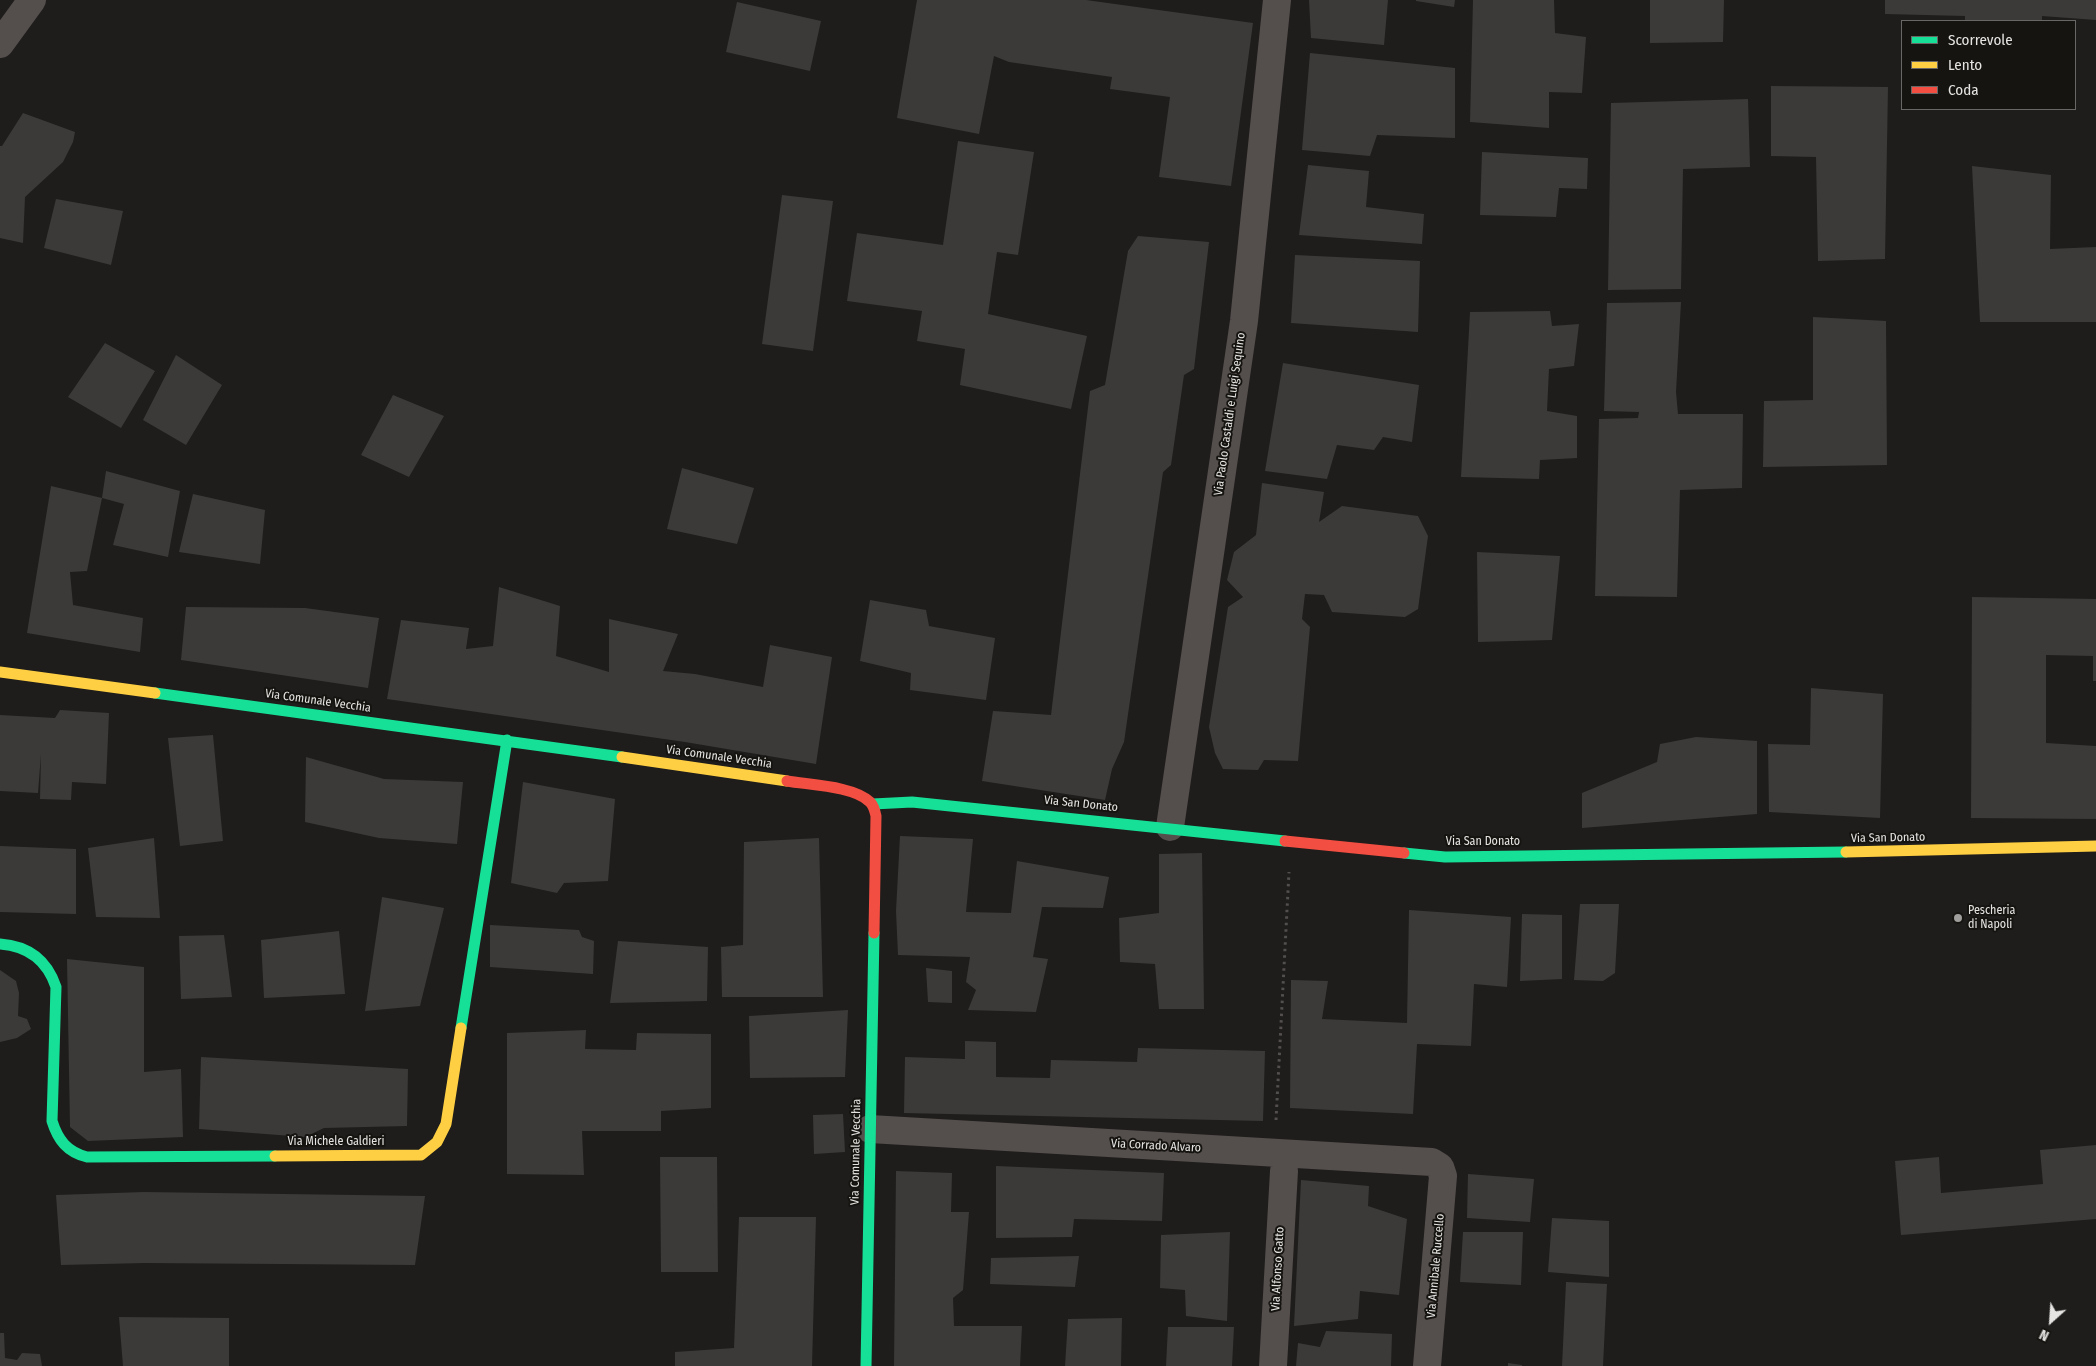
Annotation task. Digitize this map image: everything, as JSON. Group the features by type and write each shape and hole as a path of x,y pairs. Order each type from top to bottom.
{"street":[{"path":"0,44 32,0"},
{"name":"Via Paolo Castaldi e Luigi Sequino","path":"1170,827 1244,321 1277,0"},
{"name":"Via Comunale Vecchia","path":"0,672 507,740 825,787 859,796 873,804 876,816 866,1366"},
{"name":"Via Michele Galdieri","path":"0,944 26,950 36,955 53,975 56,987 52,1121 56,1135 76,1155 97,1157 421,1155 435,1146 442,1136 446,1124 507,740"},
{"name":"Via San Donato","path":"873,804 912,802 1445,856 1964,850 2096,846"},
{"name":"Via Corrado Alvaro","path":"870,1130 1279,1162 1432,1162 1440,1167"},
{"name":"Via Alfonso Gatto","path":"1273,1366 1279,1162"},
{"name":"Via Annibale Ruccello","path":"1427,1366 1444,1176 1440,1167"}],"path":[{"path":"1279,1162 1291,841"}],"building":[{"path":"917,0 1086,0 1253,23 1231,186 1159,177 1170,97 1110,89 1112,77 1009,62 994,56 979,134 897,118"},
{"path":"1309,0 1388,0 1384,45 1311,38"},
{"path":"1416,0 1455,0 1454,7"},
{"path":"1473,0 1554,0 1555,33 1586,37 1582,93 1549,92 1549,128 1470,122"},
{"path":"1650,0 1724,0 1723,42 1650,43"},
{"path":"1885,0 2096,0 2096,20 2042,16 2042,20 1965,20 1965,16 1885,14"},
{"path":"737,2 821,21 810,71 726,52"},
{"path":"1310,53 1455,68 1455,138 1377,135 1370,156 1302,150"},
{"path":"1771,86 1888,87 1885,259 1818,261 1816,157 1771,156"},
{"path":"1748,99 1750,167 1683,169 1681,289 1608,290 1611,103"},
{"path":"23,113 75,132 73,142 63,162 25,197 23,243 0,238 0,146 2,146"},
{"path":"958,141 1034,152 1018,255 997,252 988,314 1087,336 1071,409 960,385 965,349 917,341 922,311 847,301 857,233 943,245"},
{"path":"1482,152 1588,158 1587,189 1559,188 1556,217 1480,215"},
{"path":"1308,165 1369,171 1366,207 1424,214 1422,244 1299,235"},
{"path":"1972,166 2051,175 2050,249 2096,247 2096,322 1980,322"},
{"path":"782,195 833,201 813,351 762,344"},
{"path":"56,199 123,211 111,265 44,248"},
{"path":"1138,236 1209,242 1194,369 1184,375 1171,465 1163,472 1124,742 1112,769 1105,800 982,781 993,711 1051,715 1090,391 1105,385 1128,251"},
{"path":"1295,255 1420,261 1418,332 1291,323"},
{"path":"1681,302 1676,392 1678,414 1743,414 1742,488 1680,490 1677,597 1595,596 1599,419 1638,418 1639,412 1604,411 1607,303"},
{"path":"1550,311 1552,326 1579,324 1574,366 1549,369 1547,411 1577,416 1577,458 1540,460 1539,479 1461,477 1470,312"},
{"path":"1813,317 1886,321 1887,465 1763,467 1764,401 1813,400"},
{"path":"105,343 155,371 121,428 68,397"},
{"path":"176,355 222,385 186,445 143,420"},
{"path":"1283,363 1419,385 1412,442 1383,437 1374,450 1337,445 1327,479 1265,471"},
{"path":"393,395 444,416 409,477 361,455"},
{"path":"682,468 754,488 737,544 667,529"},
{"path":"106,471 180,491 168,557 113,545 124,504 102,498"},
{"path":"1262,483 1324,492 1319,522 1342,506 1418,516 1428,536 1418,609 1405,617 1332,612 1324,595 1305,594 1302,619 1310,627 1298,761 1264,760 1258,770 1223,769 1215,753 1209,727 1228,607 1243,597 1227,580 1234,552 1256,535"},
{"path":"51,486 102,498 87,571 70,572 73,605 143,618 140,652 27,633"},
{"path":"193,494 265,510 260,564 179,552"},
{"path":"1477,552 1560,556 1552,640 1478,642"},
{"path":"499,587 560,606 556,656 609,672 609,619 678,634 663,671 695,674 763,687 770,645 832,657 816,764 685,742 387,699 401,620 469,628 466,649 493,646"},
{"path":"1972,597 2096,599 2096,681 2093,681 2093,656 2046,655 2046,743 2096,746 2096,819 1971,818"},
{"path":"870,600 926,610 929,626 995,638 986,700 910,690 911,673 860,661"},
{"path":"186,607 305,608 379,618 368,688 181,660"},
{"path":"1811,688 1883,694 1880,818 1769,812 1768,744 1810,745"},
{"path":"60,710 109,713 106,784 72,782 71,800 40,799 41,754 38,793 0,791 0,715 55,718"},
{"path":"213,735 223,841 180,846 168,738"},
{"path":"1696,737 1757,741 1757,814 1582,828 1582,793 1657,762 1660,744"},
{"path":"306,757 384,779 463,782 457,844 379,838 305,822"},
{"path":"523,782 615,799 608,881 564,883 557,893 511,883"},
{"path":"900,836 973,839 966,912 1011,913 1017,861 1109,877 1103,908 1042,907 1033,957 1048,959 1036,1012 968,1010 976,990 966,982 970,957 898,955 896,911"},
{"path":"154,838 160,918 96,917 88,848"},
{"path":"819,838 823,997 722,997 721,947 743,945 744,842"},
{"path":"0,846 76,849 76,914 0,912"},
{"path":"1202,853 1204,1009 1159,1009 1155,964 1120,962 1119,918 1159,913 1159,854"},
{"path":"382,897 444,908 420,1006 365,1011"},
{"path":"1580,904 1619,904 1615,973 1603,981 1574,980"},
{"path":"1409,910 1511,917 1507,987 1474,984 1471,1046 1417,1044 1413,1114 1290,1108 1291,980 1328,981 1322,1019 1407,1023"},
{"path":"1522,914 1562,915 1562,979 1520,981"},
{"path":"490,925 579,930 582,937 594,941 593,974 490,967"},
{"path":"339,931 345,994 264,998 261,940"},
{"path":"224,935 232,997 181,999 179,936"},
{"path":"618,941 708,947 707,1001 610,1003"},
{"path":"67,959 144,967 144,1072 181,1069 183,1137 88,1141 70,1127"},
{"path":"926,968 952,971 952,1003 928,1002"},
{"path":"0,970 16,981 19,993 18,1016 27,1019 31,1029 17,1038 0,1042"},
{"path":"848,1010 845,1077 750,1078 749,1016"},
{"path":"586,1030 585,1049 636,1050 637,1033 711,1034 711,1108 661,1111 661,1131 582,1131 584,1175 507,1174 507,1033"},
{"path":"965,1041 996,1042 996,1077 1050,1078 1051,1060 1137,1062 1138,1048 1265,1051 1263,1121 904,1113 905,1057 965,1059"},
{"path":"201,1057 408,1069 407,1126 324,1128 305,1137 199,1129"},
{"path":"843,1114 845,1152 814,1154 813,1115"},
{"path":"2096,1145 2096,1219 1901,1235 1895,1161 1939,1157 1941,1193 2043,1184 2040,1150"},
{"path":"660,1157 717,1157 718,1272 661,1272"},
{"path":"996,1166 1164,1173 1162,1221 1074,1219 1072,1237 996,1238"},
{"path":"896,1171 952,1173 951,1212 969,1212 963,1290 953,1298 954,1326 1022,1326 1020,1366 894,1366"},
{"path":"1468,1174 1534,1179 1530,1222 1467,1218"},
{"path":"1301,1180 1369,1186 1368,1206 1407,1219 1399,1295 1360,1291 1358,1319 1294,1326"},
{"path":"144,1192 425,1196 415,1265 145,1263 61,1265 56,1195"},
{"path":"739,1217 816,1217 812,1366 675,1366 675,1352 734,1348"},
{"path":"1552,1218 1609,1221 1609,1277 1548,1272"},
{"path":"1230,1232 1227,1321 1186,1316 1185,1290 1160,1288 1161,1235"},
{"path":"1463,1232 1523,1232 1521,1285 1460,1282"},
{"path":"1079,1256 1075,1287 990,1284 991,1258"},
{"path":"1566,1282 1607,1284 1603,1366 1562,1366"},
{"path":"119,1317 229,1318 229,1366 123,1366"},
{"path":"1122,1318 1121,1366 1065,1366 1068,1319"},
{"path":"1168,1327 1234,1327 1232,1366 1166,1366"},
{"path":"1326,1331 1392,1334 1391,1366 1296,1366 1298,1343 1320,1347"},
{"path":"0,1333 4,1333 5,1358 17,1360 22,1353 40,1354 42,1366 0,1366"},
{"path":"1508,1363 1522,1365 1522,1366 1508,1366"}],"traffic: fast":[{"path":"155,693 622,757"},
{"path":"461,1028 507,740"},
{"path":"873,804 912,802 1285,841"},
{"path":"1404,853 1445,857 1846,852"},
{"path":"866,1366 874,933"},
{"path":"0,944 28,951 35,956 47,969 56,987 52,1121 60,1139 74,1152 87,1157 275,1156"}],"traffic: slow":[{"path":"0,672 155,693"},
{"path":"622,757 787,781"},
{"path":"1846,852 2096,846"},
{"path":"275,1156 421,1155 437,1142 446,1124 461,1028"}],"traffic: jam":[{"path":"787,781 843,789 863,797 870,802 875,810 874,933"},
{"path":"1285,841 1404,853"}],"place":[{"name":"Pescheria di Napoli","path":"1958,918"}]}
